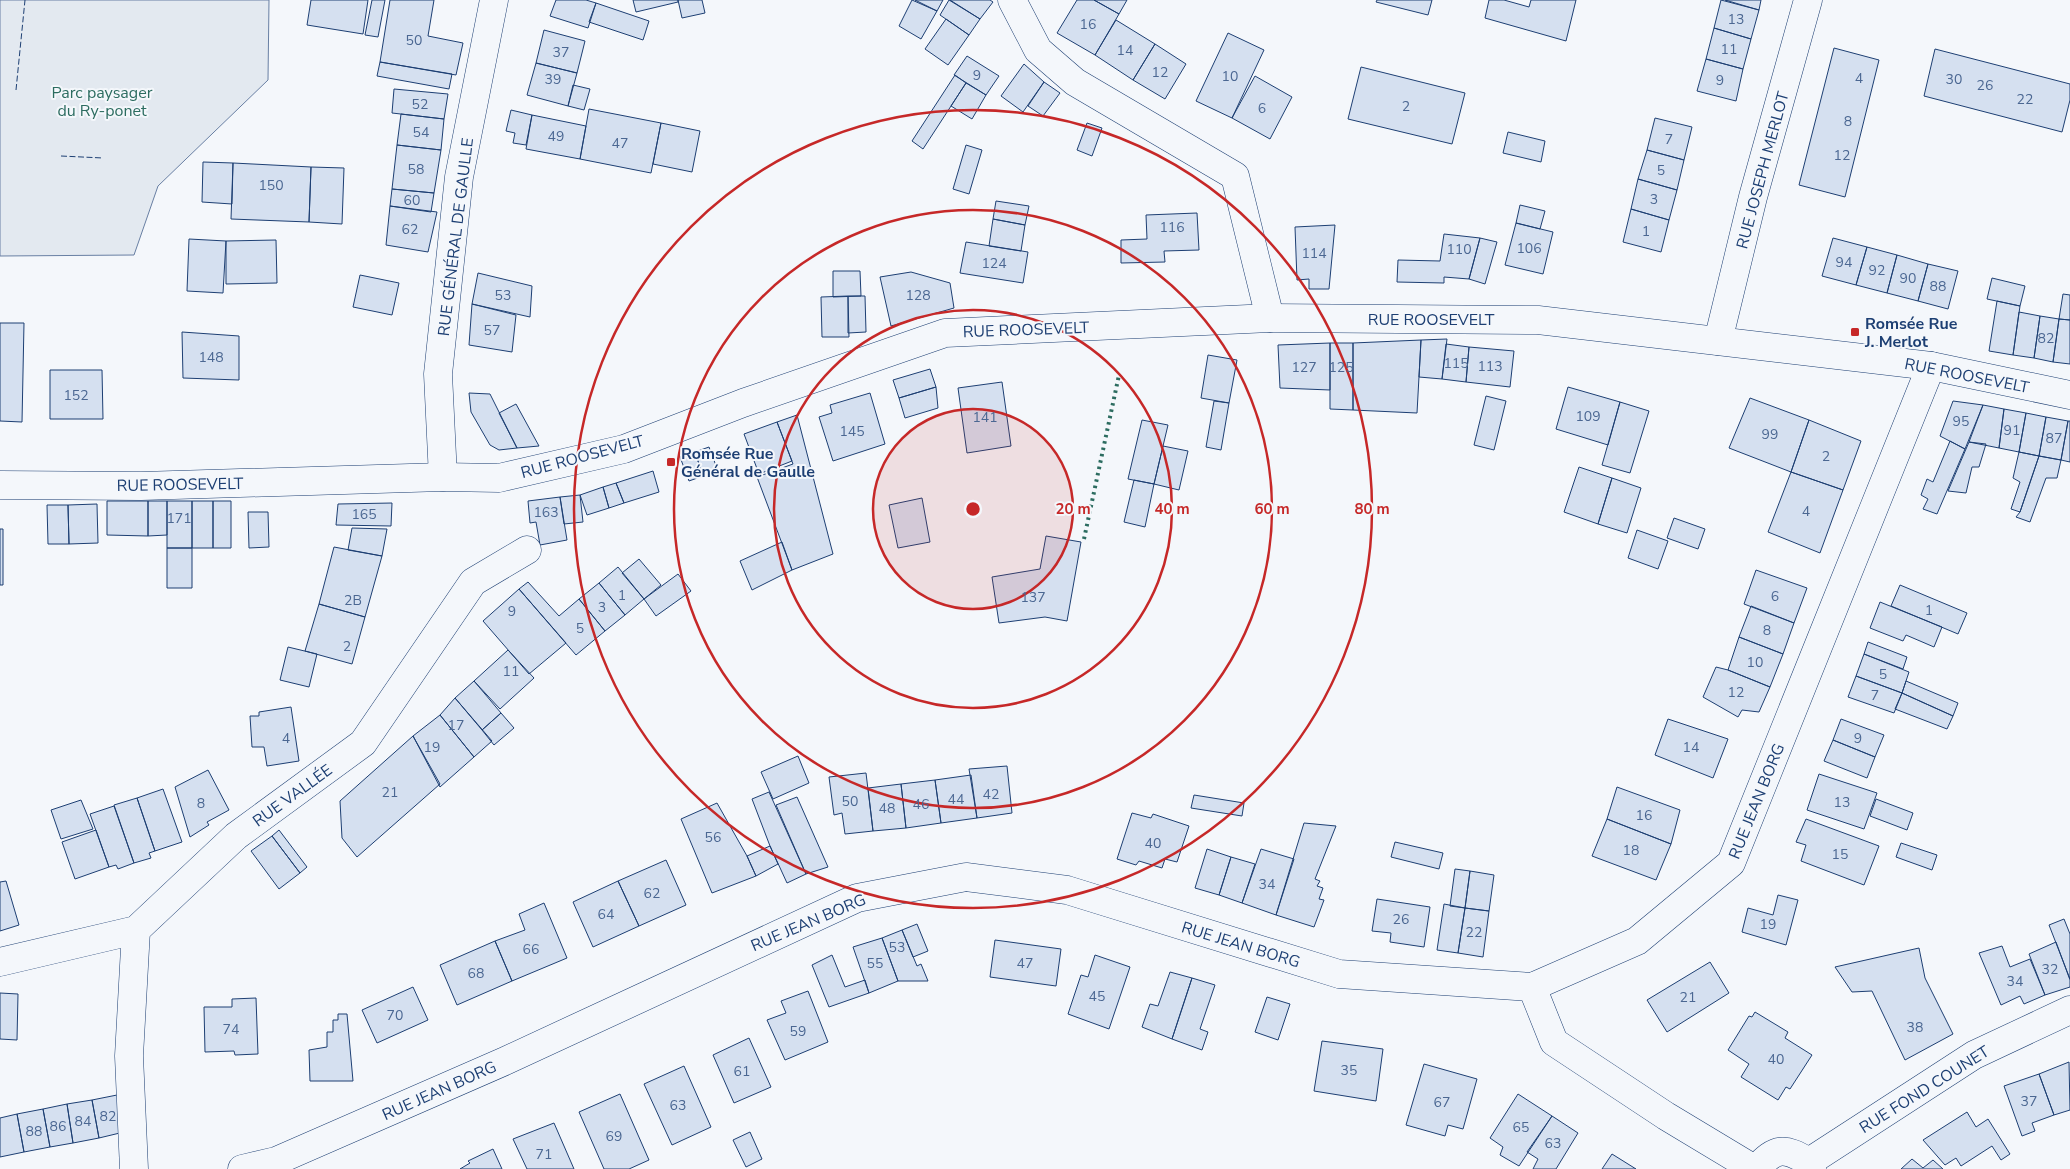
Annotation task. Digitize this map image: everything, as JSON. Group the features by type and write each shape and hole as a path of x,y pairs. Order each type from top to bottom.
{"street":[{"name":"RUE GÉNÉRAL DE GAULLE","path":"443,476 438,374 459,177 494,0"},
{"path":"1012,0 1038,50 1075,82 1235,176 1270,318"},
{"name":"RUE JOSEPH MERLOT","path":"1718,340 1753,197 1808,0"},
{"name":"RUE ROOSEVELT","path":"0,484 141,486 443,476 499,478 624,449 743,403 944,332 1270,318 1538,320 1932,366 2070,395"},
{"name":"RUE JEAN BORG","path":"242,1169 276,1161 506,1061 857,898 966,877 1067,890 1339,974 1532,988 1637,941 1731,863 1932,366"},
{"name":"RUE VALLÉE","path":"0,962 136,930 236,836 363,743 473,582 527,550"},
{"path":"134,1169 129,1056 136,930"},
{"name":"RUE FOND COUNET","path":"1532,988 1554,1042 1666,1116 1755,1169 1769,1154 1791,1151 1811,1166 1974,1055 2070,1010"}],"green space":[{"name":"Parc paysager du Ry-ponet","path":"0,0 269,0 268,80 158,186 134,255 0,256"}],"building":[{"path":"311,0 368,0 363,34 307,25"},
{"path":"372,0 385,0 378,37 365,35"},
{"path":"390,0 434,0 428,36 463,43 456,75 380,62"},
{"path":"556,0 586,0 596,3 588,28 550,16"},
{"path":"633,0 678,0 678,2 636,12"},
{"path":"678,0 702,0 705,13 682,18"},
{"path":"912,0 937,11 921,39 899,26"},
{"path":"915,0 943,0 937,11"},
{"path":"949,0 980,19 969,35 940,15"},
{"path":"950,0 990,0 993,2 980,19"},
{"path":"1077,0 1094,0 1119,14 1095,55 1057,33"},
{"path":"1094,0 1127,0 1119,14"},
{"path":"1377,0 1432,0 1428,15 1376,2"},
{"path":"1489,0 1504,0 1529,7 1531,0 1576,0 1566,41 1485,18"},
{"path":"1721,0 1759,10 1751,39 1714,28"},
{"path":"1725,0 1761,0 1759,10"},
{"path":"596,3 649,21 643,40 589,22"},
{"path":"946,19 969,35 948,65 925,49"},
{"path":"1116,20 1155,44 1133,80 1095,55"},
{"path":"1714,28 1751,39 1743,69 1706,59"},
{"path":"544,30 585,41 577,73 536,63"},
{"path":"1228,33 1264,50 1232,118 1196,101"},
{"path":"1155,44 1186,64 1165,99 1133,80"},
{"path":"1834,48 1879,60 1845,197 1799,185"},
{"path":"1935,49 2070,84 2070,100 2062,132 1924,96"},
{"path":"967,56 999,76 986,95 954,75"},
{"path":"1706,59 1743,69 1736,101 1697,91"},
{"path":"380,62 452,74 449,89 377,76"},
{"path":"536,63 577,73 568,106 527,95"},
{"path":"1024,64 1044,82 1023,112 1001,96"},
{"path":"1361,67 1465,93 1452,144 1348,119"},
{"path":"955,75 966,83 923,149 912,141"},
{"path":"1255,76 1292,97 1270,139 1232,118"},
{"path":"1044,82 1060,93 1043,116 1028,106"},
{"path":"966,83 986,95 972,119 951,106"},
{"path":"573,85 590,89 584,110 568,106"},
{"path":"394,89 448,94 444,119 392,113"},
{"path":"589,109 661,123 651,173 580,159"},
{"path":"511,110 532,115 526,145 513,143 515,133 506,131"},
{"path":"401,114 444,119 441,150 397,145"},
{"path":"532,115 586,126 580,159 526,149"},
{"path":"1655,118 1692,127 1684,160 1647,150"},
{"path":"661,123 700,131 692,172 653,164"},
{"path":"1087,123 1102,128 1092,156 1077,150"},
{"path":"1508,132 1545,141 1541,162 1503,153"},
{"path":"397,145 441,150 434,193 392,189"},
{"path":"966,145 982,150 969,194 953,189"},
{"path":"1647,150 1684,160 1677,190 1638,179"},
{"path":"203,162 233,163 232,204 202,202"},
{"path":"233,163 311,167 309,222 231,219"},
{"path":"311,167 344,168 342,224 309,222"},
{"path":"1638,179 1677,190 1669,220 1631,209"},
{"path":"392,189 434,193 431,212 390,206"},
{"path":"996,201 1029,206 1025,225 993,219"},
{"path":"1520,205 1545,211 1540,229 1516,223"},
{"path":"390,206 437,212 428,252 386,245"},
{"path":"1631,209 1669,220 1661,252 1623,242"},
{"path":"1197,213 1199,250 1164,251 1165,262 1121,263 1121,240 1147,239 1146,215"},
{"path":"993,219 1025,225 1021,251 989,246"},
{"path":"1516,223 1553,232 1543,274 1505,265"},
{"path":"1335,225 1329,289 1309,289 1309,279 1297,280 1295,227"},
{"path":"1444,234 1480,238 1469,279 1444,277 1444,283 1397,282 1398,260 1440,261"},
{"path":"1480,238 1497,242 1485,284 1469,279"},
{"path":"1833,238 1867,247 1856,285 1822,276"},
{"path":"189,239 226,241 223,293 187,291"},
{"path":"276,240 277,283 226,284 226,241"},
{"path":"966,242 1028,252 1023,283 960,273"},
{"path":"1867,247 1897,255 1887,293 1856,285"},
{"path":"1897,255 1928,264 1918,301 1887,293"},
{"path":"1928,264 1958,271 1948,309 1918,301"},
{"path":"833,271 860,271 861,296 833,297"},
{"path":"911,272 950,283 954,308 891,326 880,277"},
{"path":"478,273 532,286 530,317 472,304"},
{"path":"360,275 399,283 392,315 353,307"},
{"path":"1992,278 2025,286 2020,306 1987,299"},
{"path":"2063,294 2070,295 2070,320 2059,319"},
{"path":"848,296 865,296 866,332 848,333"},
{"path":"848,296 849,337 822,337 821,297"},
{"path":"1997,301 2020,306 2013,355 1989,351"},
{"path":"472,304 516,315 512,352 469,345"},
{"path":"2019,312 2040,316 2034,358 2013,355"},
{"path":"2040,316 2059,319 2053,362 2034,358"},
{"path":"2059,319 2070,320 2070,364 2053,362"},
{"path":"0,323 24,323 22,422 0,421"},
{"path":"182,332 239,336 239,380 183,378"},
{"path":"1447,339 1442,379 1419,377 1421,340"},
{"path":"1421,340 1417,413 1353,410 1353,343"},
{"path":"1330,343 1330,390 1280,388 1278,345"},
{"path":"1330,343 1353,343 1353,410 1330,409"},
{"path":"1446,344 1469,347 1466,382 1442,379"},
{"path":"1469,347 1514,351 1510,387 1466,382"},
{"path":"1208,355 1237,360 1229,403 1201,398"},
{"path":"930,369 936,387 899,398 893,380"},
{"path":"50,370 102,370 103,419 50,419"},
{"path":"1002,382 1011,446 967,453 958,388"},
{"path":"936,387 938,408 905,418 899,398"},
{"path":"1568,387 1620,402 1608,445 1556,429"},
{"path":"469,393 490,394 517,448 499,450 490,445 471,412"},
{"path":"870,393 885,444 833,461 819,417 832,413 830,405"},
{"path":"1486,396 1506,401 1494,450 1474,445"},
{"path":"1750,398 1809,420 1791,472 1729,448"},
{"path":"1214,401 1229,403 1221,450 1206,447"},
{"path":"1953,401 1983,405 1965,449 1940,436"},
{"path":"1620,402 1649,411 1630,473 1602,465"},
{"path":"516,404 539,446 517,448 499,413"},
{"path":"1983,405 2004,409 1999,448 1969,442"},
{"path":"2004,409 2026,413 2019,452 1999,448"},
{"path":"2026,413 2046,417 2039,456 2019,452"},
{"path":"797,415 833,554 792,570 757,477 793,464 777,422"},
{"path":"2046,417 2068,421 2061,460 2039,456"},
{"path":"1142,420 1168,425 1154,484 1128,479"},
{"path":"1809,420 1861,441 1843,490 1791,472"},
{"path":"2068,421 2070,421 2070,462 2061,460"},
{"path":"777,422 792,461 759,474 744,434"},
{"path":"1950,441 1965,449 1937,514 1923,509 1928,499 1921,495 1927,479 1933,482"},
{"path":"1969,442 1986,444 1979,467 1972,467 1966,493 1948,491"},
{"path":"1163,446 1188,451 1179,490 1154,484"},
{"path":"709,447 718,471 703,476 695,452"},
{"path":"695,452 703,476 689,481 680,457"},
{"path":"2019,452 2039,456 2020,512 2011,509 2020,482 2013,478"},
{"path":"2039,456 2061,460 2057,478 2046,478 2030,522 2016,517 2020,512"},
{"path":"1579,467 1612,478 1598,524 1564,512"},
{"path":"653,471 659,492 624,503 616,483"},
{"path":"1791,472 1843,490 1820,553 1768,532"},
{"path":"1612,478 1641,488 1627,533 1598,524"},
{"path":"1134,480 1154,484 1145,527 1124,522"},
{"path":"616,483 624,503 609,508 603,487"},
{"path":"603,487 609,508 587,515 580,495"},
{"path":"580,495 583,522 564,524 560,497"},
{"path":"560,497 567,540 540,545 536,522 530,523 528,501"},
{"path":"922,498 930,542 898,548 889,505"},
{"path":"107,501 148,501 148,536 107,535"},
{"path":"148,501 167,501 167,535 148,536"},
{"path":"167,501 192,501 192,548 167,548"},
{"path":"192,501 213,501 213,548 192,548"},
{"path":"213,501 231,501 231,548 213,548"},
{"path":"392,503 391,526 336,525 338,504"},
{"path":"97,504 98,543 69,544 68,505"},
{"path":"47,505 68,505 69,544 48,544"},
{"path":"248,512 268,512 269,547 249,548"},
{"path":"1674,518 1705,529 1698,549 1667,538"},
{"path":"352,528 387,529 382,556 348,550"},
{"path":"0,529 3,529 3,585 0,585"},
{"path":"1637,530 1668,541 1658,569 1628,558"},
{"path":"1046,536 1081,542 1067,621 1045,617 999,623 992,577 1040,569"},
{"path":"782,542 792,570 752,590 740,561"},
{"path":"334,547 382,556 365,617 319,604"},
{"path":"167,548 192,548 192,588 167,588"},
{"path":"639,559 661,585 644,599 622,573"},
{"path":"618,567 644,599 625,615 599,583"},
{"path":"1756,570 1807,588 1794,623 1744,604"},
{"path":"678,574 691,591 656,616 644,599"},
{"path":"528,582 559,616 579,599 605,631 576,655 519,589"},
{"path":"599,583 625,615 605,631 579,599"},
{"path":"1900,585 1967,613 1958,634 1891,606"},
{"path":"519,589 566,643 529,674 483,621"},
{"path":"1880,602 1942,627 1934,647 1906,635 1903,641 1870,628"},
{"path":"319,604 365,617 352,664 305,651"},
{"path":"1751,606 1794,623 1783,654 1739,637"},
{"path":"1739,637 1783,654 1770,687 1728,670"},
{"path":"1868,642 1907,657 1903,669 1864,654"},
{"path":"288,647 317,654 309,687 280,680"},
{"path":"508,650 534,678 500,709 474,681"},
{"path":"1864,654 1909,672 1902,693 1856,676"},
{"path":"1716,667 1770,687 1759,712 1742,710 1738,717 1703,697"},
{"path":"1856,676 1902,693 1894,713 1848,697"},
{"path":"474,681 501,713 482,730 455,698"},
{"path":"1906,681 1958,703 1953,716 1902,693"},
{"path":"1902,693 1953,716 1947,729 1895,709"},
{"path":"455,698 492,741 474,757 440,715"},
{"path":"291,707 299,761 267,766 264,747 252,747 250,716 259,716 259,712"},
{"path":"501,713 514,728 494,745 482,730"},
{"path":"440,715 474,757 440,787 413,736"},
{"path":"1668,719 1728,739 1713,778 1655,755"},
{"path":"1841,719 1884,735 1875,757 1833,740"},
{"path":"413,736 440,784 357,857 342,838 340,801"},
{"path":"1833,740 1875,757 1867,778 1824,761"},
{"path":"798,756 809,783 773,799 761,772"},
{"path":"1007,766 1012,813 977,818 969,769"},
{"path":"208,770 229,810 207,822 209,825 190,837 175,787"},
{"path":"866,773 873,831 845,834 842,813 834,815 829,777"},
{"path":"1819,774 1877,793 1864,829 1807,810"},
{"path":"971,775 977,818 941,823 935,780"},
{"path":"935,780 941,823 906,828 901,784"},
{"path":"901,784 906,828 873,831 868,788"},
{"path":"1617,787 1680,810 1671,844 1607,819"},
{"path":"163,789 182,842 155,851 137,798"},
{"path":"769,792 806,874 787,883 752,799"},
{"path":"1194,795 1244,803 1242,816 1191,808"},
{"path":"797,797 828,867 806,874 776,805"},
{"path":"137,798 155,851 149,853 151,858 134,863 114,805"},
{"path":"1876,799 1913,813 1907,830 1870,816"},
{"path":"81,800 93,829 61,839 51,810"},
{"path":"717,803 756,876 712,893 681,819"},
{"path":"114,806 134,863 118,869 116,865 109,867 90,814"},
{"path":"1132,813 1151,818 1153,814 1189,826 1177,862 1165,859 1162,868 1139,861 1136,865 1117,859"},
{"path":"1607,819 1671,844 1656,880 1592,856"},
{"path":"1806,819 1879,846 1864,885 1801,861 1806,845 1796,842"},
{"path":"1304,823 1336,826 1315,879 1320,881 1317,886 1323,888 1319,899 1324,900 1314,927 1276,915"},
{"path":"96,830 109,867 75,879 62,842"},
{"path":"279,830 307,867 300,873 272,836"},
{"path":"272,836 300,873 279,889 251,851"},
{"path":"1395,842 1443,853 1439,869 1391,857"},
{"path":"1901,843 1937,855 1932,870 1896,857"},
{"path":"770,846 778,864 756,876 747,856"},
{"path":"1207,849 1231,857 1219,895 1195,888"},
{"path":"1261,849 1294,859 1276,915 1242,903"},
{"path":"1231,857 1255,864 1242,903 1219,895"},
{"path":"666,860 686,905 639,926 618,881"},
{"path":"1455,869 1470,871 1465,908 1450,906"},
{"path":"1470,871 1494,875 1489,911 1465,908"},
{"path":"6,881 19,925 0,931 0,882"},
{"path":"618,881 639,926 593,947 573,902"},
{"path":"1778,895 1798,900 1786,945 1742,932 1748,908 1773,915"},
{"path":"1377,899 1430,907 1424,947 1390,942 1391,933 1372,931"},
{"path":"544,903 567,958 512,981 495,941 525,930 519,914"},
{"path":"1444,904 1465,908 1458,953 1437,950"},
{"path":"1465,908 1489,911 1483,957 1458,953"},
{"path":"2064,919 2070,934 2070,979 2049,925"},
{"path":"917,924 928,951 913,957 902,930"},
{"path":"902,930 917,966 921,964 928,981 898,981 882,938"},
{"path":"882,938 898,981 869,993 853,947"},
{"path":"995,940 1061,949 1056,986 990,977"},
{"path":"495,941 512,981 457,1005 440,965"},
{"path":"2056,942 2070,980 2070,987 2045,995 2029,954"},
{"path":"2002,946 2010,967 2030,959 2045,995 2024,1004 2020,996 2001,1005 1979,953"},
{"path":"1919,948 1925,978 1953,1034 1905,1060 1872,991 1852,992 1835,967"},
{"path":"832,955 845,987 865,980 869,993 829,1007 812,965"},
{"path":"1095,955 1130,967 1109,1029 1068,1014 1081,975 1088,977"},
{"path":"1710,962 1729,993 1667,1032 1647,1000"},
{"path":"1170,972 1192,978 1172,1039 1142,1027 1150,1004 1158,1006"},
{"path":"1192,978 1215,985 1200,1029 1208,1032 1202,1050 1172,1039"},
{"path":"413,987 428,1020 377,1043 362,1010"},
{"path":"808,991 828,1042 785,1060 767,1020 786,1013 781,1001"},
{"path":"0,993 18,994 17,1040 0,1039"},
{"path":"1267,997 1290,1004 1278,1040 1255,1032"},
{"path":"256,998 258,1054 235,1055 234,1051 205,1052 204,1007 232,1007 232,999"},
{"path":"1755,1012 1788,1032 1785,1038 1812,1055 1790,1089 1786,1087 1778,1100 1741,1077 1749,1064 1728,1050 1749,1016 1752,1017"},
{"path":"338,1014 347,1014 353,1081 310,1081 309,1050 327,1047 327,1032 333,1032 333,1020 338,1020"},
{"path":"749,1038 771,1087 734,1103 713,1055"},
{"path":"1322,1041 1383,1049 1376,1101 1314,1091"},
{"path":"2069,1062 2070,1110 2054,1115 2039,1074"},
{"path":"1424,1064 1477,1079 1463,1129 1448,1125 1445,1136 1406,1125"},
{"path":"684,1066 711,1127 672,1145 644,1084"},
{"path":"2039,1074 2054,1115 2032,1123 2035,1131 2022,1136 2004,1086"},
{"path":"620,1094 649,1160 629,1169 604,1169 579,1112"},
{"path":"1518,1094 1552,1116 1519,1166 1500,1155 1503,1147 1490,1138"},
{"path":"117,1095 124,1132 99,1138 92,1100"},
{"path":"92,1100 99,1138 73,1143 67,1104"},
{"path":"67,1104 73,1143 50,1147 43,1109"},
{"path":"43,1109 50,1147 24,1152 17,1114"},
{"path":"1967,1112 1976,1127 1988,1119 2010,1154 2001,1160 1992,1146 1961,1166 1956,1158 1945,1165 1923,1140"},
{"path":"17,1114 24,1152 0,1157 0,1118"},
{"path":"1552,1116 1578,1133 1556,1169 1533,1169 1538,1159 1527,1152"},
{"path":"554,1123 574,1169 527,1169 513,1139"},
{"path":"750,1132 762,1159 746,1167 733,1140"},
{"path":"493,1149 502,1169 460,1169 470,1163 468,1161"},
{"path":"1612,1154 1636,1169 1602,1169"},
{"path":"1912,1159 1923,1168 1933,1160 1943,1169 1901,1169"}],"hedge":[{"path":"1084,539 1119,375"}],"fence":[{"path":"16,90 25,0"},
{"path":"61,156 103,158"}],"place":[{"name":"Romsée Rue J. Merlot","path":"1855,332"},
{"name":"Romsée Rue Général de Gaulle","path":"671,462"}]}
